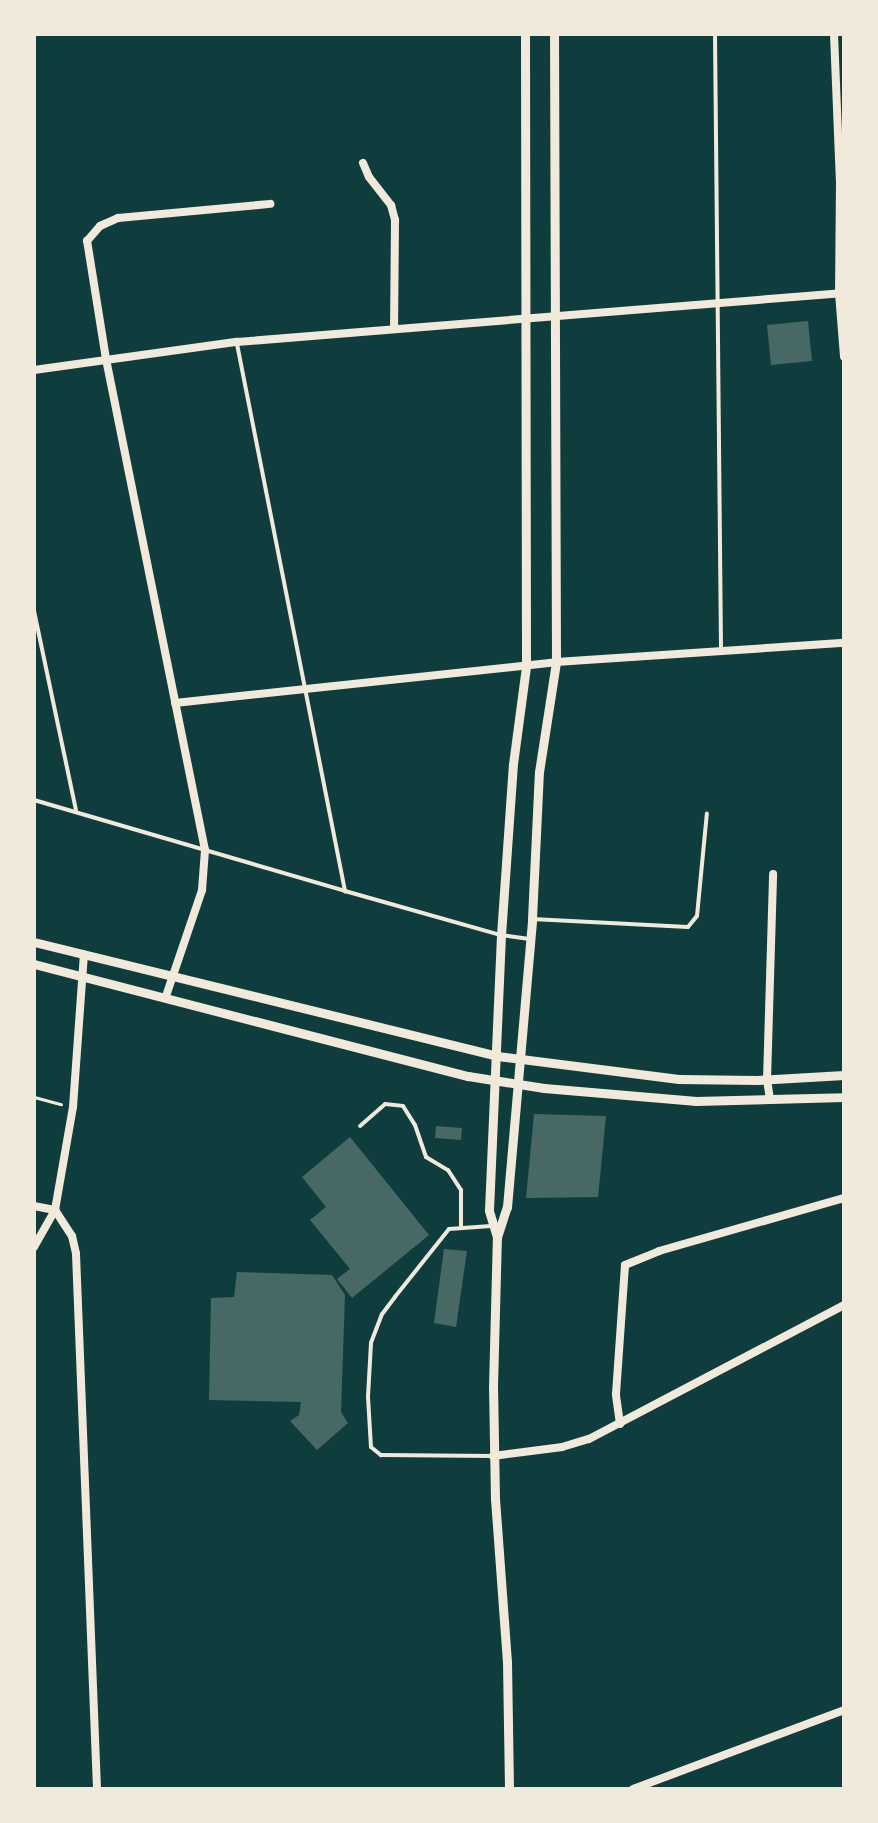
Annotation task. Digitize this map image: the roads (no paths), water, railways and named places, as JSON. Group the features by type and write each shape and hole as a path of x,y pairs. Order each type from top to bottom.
{"street":[{"path":"498,1226 489,1210 501,935 513,764 526,666 525,34"},
{"path":"509,1789 507,1662 493,1456 497,1237 498,1226 507,1207 532,919 539,772 556,662 554,34"},
{"path":"834,34 842,182 844,357"},
{"path":"363,163 369,177 391,205 395,220 394,328"},
{"path":"166,996 202,890 205,850 106,359 87,241 93,231 118,218 270,204"},
{"path":"34,370 237,342 841,293"},
{"path":"175,703 556,662 844,643"},
{"path":"770,1099 767,1080 773,874"},
{"path":"34,942 497,1056 679,1079 767,1080 844,1075"},
{"path":"34,1247 55,1210 73,1107 85,976 84,954"},
{"path":"34,964 468,1076 683,1100 844,1097"},
{"path":"620,1424 616,1394 625,1265 659,1251 844,1198"},
{"path":"34,1206 55,1210 69,1228 76,1254 97,1789"},
{"path":"493,1456 577,1444 844,1305"},
{"path":"633,1789 844,1710"}],"lane":[{"path":"715,34 721,651"},
{"path":"237,342 345,891"},
{"path":"34,611 76,810"},
{"path":"34,800 501,935 530,939"},
{"path":"532,919 688,927 697,916 707,813"},
{"path":"360,1126 385,1104 403,1106 415,1125 426,1157 448,1170 459,1186 461,1228"},
{"path":"493,1456 390,1457 371,1447 368,1397 371,1343 375,1328 442,1236 449,1229 498,1226"}]}
